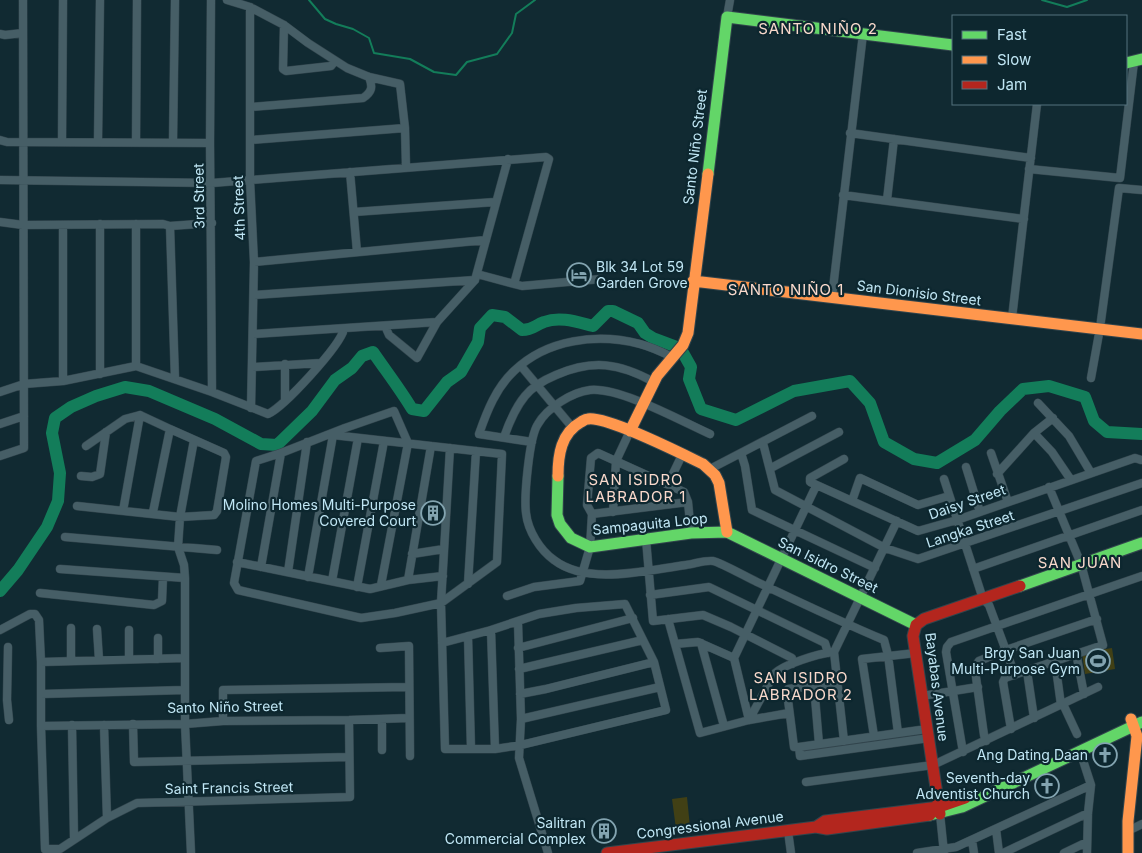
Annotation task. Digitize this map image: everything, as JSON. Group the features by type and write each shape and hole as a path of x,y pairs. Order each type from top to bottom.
{"street":[{"path":"0,456 24,448 23,0"},
{"path":"62,142 63,0"},
{"path":"98,141 100,0"},
{"path":"136,142 137,0"},
{"path":"173,142 175,0"},
{"name":"3rd Street","path":"211,0 212,392"},
{"path":"227,0 250,7 284,25 346,68 370,77 400,84 405,128 406,167"},
{"path":"730,0 727,17 952,45"},
{"name":"4th Street","path":"250,7 250,180 254,262 251,408"},
{"name":"Santo Niño Street","path":"673,356 683,346 688,333 727,17"},
{"path":"284,25 283,70 331,66 335,61"},
{"path":"0,34 23,33"},
{"path":"832,297 863,34"},
{"path":"1029,169 1120,178 1134,61"},
{"path":"250,107 363,98 370,93 372,86 370,77"},
{"path":"1012,318 1037,105"},
{"path":"250,140 405,128"},
{"path":"850,133 1031,158"},
{"path":"887,200 894,139"},
{"path":"0,140 7,142 210,143"},
{"path":"0,180 212,183 543,156 549,159 514,284"},
{"path":"385,326 389,335 417,358 437,322 476,277 508,159"},
{"path":"350,172 356,252"},
{"path":"1090,378 1100,328 1119,188 1142,190"},
{"path":"843,195 1024,219"},
{"path":"354,212 495,202"},
{"path":"0,222 24,225 163,224 170,226 212,223"},
{"path":"100,224 100,374"},
{"path":"136,224 136,366"},
{"path":"63,225 63,381"},
{"path":"170,226 175,379"},
{"path":"254,262 486,240"},
{"path":"254,295 476,277 522,286 601,279"},
{"name":"San Dionisio Street","path":"693,281 1142,334"},
{"path":"253,334 437,322"},
{"path":"0,392 24,384 63,381 136,366 212,392 268,414 285,401 321,363 340,340 344,329"},
{"path":"532,442 479,434 487,410 498,392 514,371 536,354 567,342 594,339 639,344 673,356 654,382 642,404 616,461 613,512"},
{"path":"252,367 321,363"},
{"path":"285,364 285,401"},
{"path":"504,437 513,416 525,396 537,384 572,368 590,364 620,367 636,372 654,382"},
{"path":"521,366 572,427 588,419 597,420 630,431 703,464 710,469 812,416"},
{"path":"710,434 622,394 592,390 578,393 554,406 538,424 528,464 526,513 532,532 541,547 553,560 569,570 590,574 616,574 713,561 885,641 898,733"},
{"path":"1038,403 1069,436 1090,473"},
{"path":"330,435 408,443 502,454 497,562 441,603 360,618 238,590 234,583 256,461 394,411 408,443 381,585"},
{"path":"123,511 140,415"},
{"path":"77,506 180,516 211,516 217,512 226,457 224,453 140,415 125,419 86,446"},
{"path":"0,424 24,416"},
{"path":"997,474 1034,433 1053,418"},
{"name":"Sampaguita Loop","path":"572,427 562,443 558,460 557,515 560,524 572,538 590,547 690,533 727,532 719,482 710,469"},
{"path":"153,512 170,429"},
{"path":"80,476 92,477 100,474 106,432"},
{"path":"771,468 839,432"},
{"path":"1034,433 1052,452 1071,480"},
{"path":"308,577 330,435"},
{"path":"332,581 358,438"},
{"path":"191,853 185,724 185,578 184,565 178,547 180,516 194,440"},
{"path":"357,587 384,441"},
{"path":"288,572 307,442"},
{"name":"Langka Street","path":"763,443 771,468 775,490 885,548 918,559 1142,483"},
{"path":"408,580 431,446"},
{"path":"442,643 518,622 539,614 622,604 626,606 633,618 654,662 666,710 521,745 495,749 445,749 442,643 441,603 450,448"},
{"path":"468,584 476,451"},
{"path":"261,567 281,453"},
{"path":"507,596 534,587 578,582 581,579 590,547 592,514 587,506 591,458 598,453 684,492 688,502 690,533"},
{"path":"741,453 752,510 875,568"},
{"path":"991,453 1008,502"},
{"path":"668,484 682,455"},
{"name":"Daisy Street","path":"816,486 918,531 957,520 1135,458 1141,460"},
{"path":"749,720 734,658 816,486 810,482 810,478 844,459"},
{"path":"966,467 980,512"},
{"path":"852,501 860,478 918,505 949,496"},
{"path":"944,479 973,569 984,599 989,605 1015,675"},
{"path":"1011,729 1003,682 1005,678 1103,645 1081,564 1050,487"},
{"path":"592,514 688,502"},
{"path":"973,569 1142,510"},
{"path":"749,720 777,670 831,653 848,625 897,522"},
{"name":"San Isidro Street","path":"727,532 916,625"},
{"path":"66,537 217,550"},
{"path":"646,539 653,621 703,615 792,658 792,664"},
{"name":"Bayabas Avenue","path":"939,811 916,653 914,636 916,625 924,619 1142,543"},
{"path":"412,554 444,549"},
{"path":"237,562 370,589 408,580 442,576"},
{"path":"60,569 185,578"},
{"path":"963,752 954,690 946,652 951,642 1142,576"},
{"path":"40,594 154,605 162,601 163,577"},
{"path":"650,595 709,587 825,643 831,653 838,683 844,740"},
{"path":"0,630 30,614 35,614 38,620 41,662 41,726"},
{"path":"518,648 633,618"},
{"path":"668,619 700,733 749,720 789,713"},
{"path":"986,741 976,665 979,661 1097,619"},
{"path":"518,622 521,719 519,758 548,853"},
{"path":"71,628 71,660"},
{"path":"97,629 99,660"},
{"path":"129,630 129,659"},
{"path":"491,630 495,749"},
{"path":"468,636 471,749"},
{"path":"158,638 158,659"},
{"path":"519,669 644,640"},
{"path":"675,644 698,642 734,658"},
{"path":"701,643 724,726"},
{"path":"380,648 408,646 410,756"},
{"path":"8,647 4,700 9,720"},
{"path":"874,736 862,659 916,653"},
{"path":"1076,653 1084,694"},
{"path":"41,662 185,658"},
{"path":"1055,661 1062,705 1077,734"},
{"path":"520,694 654,662"},
{"path":"1027,671 1034,718"},
{"path":"838,683 788,689 794,747 898,733 928,733"},
{"path":"814,686 819,744"},
{"path":"223,721 223,690 408,687"},
{"path":"521,719 660,687"},
{"path":"922,696 978,687"},
{"path":"806,782 933,766 1098,687"},
{"path":"41,694 185,690"},
{"name":"Congressional Avenue","path":"607,853 816,827 827,829 962,807 1080,751 1136,722 1142,714"},
{"name":"Santo Niño Street","path":"41,726 409,718"},
{"path":"382,719 382,750"},
{"name":"Saint Francis Street","path":"41,726 45,849 60,849 74,838 137,802 350,797 349,720"},
{"path":"1128,853 1128,831 1137,736 1136,722"},
{"name":"Congressional Avenue","path":"939,811 1136,722"},
{"path":"133,724 134,762 349,757"},
{"path":"72,725 74,838"},
{"path":"104,725 107,818"},
{"path":"799,747 800,756 928,733"},
{"path":"1080,751 1091,785 1087,853"},
{"path":"917,853 956,848 1091,785"},
{"path":"939,811 944,851"},
{"path":"996,828 1001,853 1088,814"},
{"path":"1128,831 1142,824"},
{"path":"788,831 791,853"},
{"path":"972,840 974,853"},
{"path":"1064,853 1087,842"}],"shaded area":[{"name":"Brgy San Juan Multi-Purpose Gym","path":"1112,648 1115,669 1085,674 1082,653"},
{"path":"687,797 690,827 676,829 672,799"}],"waterway":[{"path":"309,0 325,19 353,29 369,38 374,53 410,59 434,72 456,75 467,62 497,54 512,33 516,14 535,0"},
{"path":"1042,0 1067,7 1087,0"},
{"path":"0,591 18,570 47,527 58,501 60,473 52,433 55,418 71,407 96,396 125,387 149,391 215,419 261,444 277,445 312,411 335,380 352,368 362,356 373,352 412,409 424,411 447,382 461,372 478,342 480,328 492,315 505,317 522,330 550,320 568,320 593,326 608,311 613,311 638,323 645,333 653,338 677,347 682,351 691,367 689,379 701,409 736,420 794,391 850,381 870,403 884,442 914,459 937,463 975,440 1000,411 1023,389 1049,386 1085,397 1094,421 1107,432 1142,434"}],"traffic: fast":[{"path":"708,174 727,17 952,45"},
{"path":"1127,63 1142,59"},
{"path":"558,476 557,515 560,524 571,538 590,547 691,533 727,532 916,625"},
{"path":"1020,586 1142,543"},
{"path":"930,815 962,807 1142,722"}],"traffic: slow":[{"path":"630,431 657,376 683,345 688,333 708,174"},
{"path":"693,281 1142,334"},
{"path":"558,476 560,453 569,432 587,419 611,423 703,464 715,475 719,483 727,532"},
{"path":"1128,853 1128,821 1137,736 1131,719"}],"traffic: jam":[{"path":"940,814 913,636 916,625 924,619 1020,586"},
{"path":"816,827 825,821 939,807 965,798"},
{"path":"607,853 816,827 827,829 930,815"}],"place":[{"name":"Blk 34 Lot 59 Garden Grove","path":"579,275"},
{"name":"Molino Homes Multi-Purpose Covered Court","path":"433,513"},
{"name":"Brgy San Juan Multi-Purpose Gym","path":"1098,661"},
{"name":"Ang Dating Daan","path":"1105,755"},
{"name":"Seventh-day Adventist Church","path":"1047,786"},
{"name":"Salitran Commercial Complex","path":"604,831"}],"district":[{"name":"SANTO NIÑO 2","path":"818,29"},
{"name":"SANTO NIÑO 1","path":"786,290"},
{"name":"SAN ISIDRO LABRADOR 1","path":"636,488"},
{"name":"SAN JUAN","path":"1080,563"},
{"name":"SAN ISIDRO LABRADOR 2","path":"801,686"}]}
